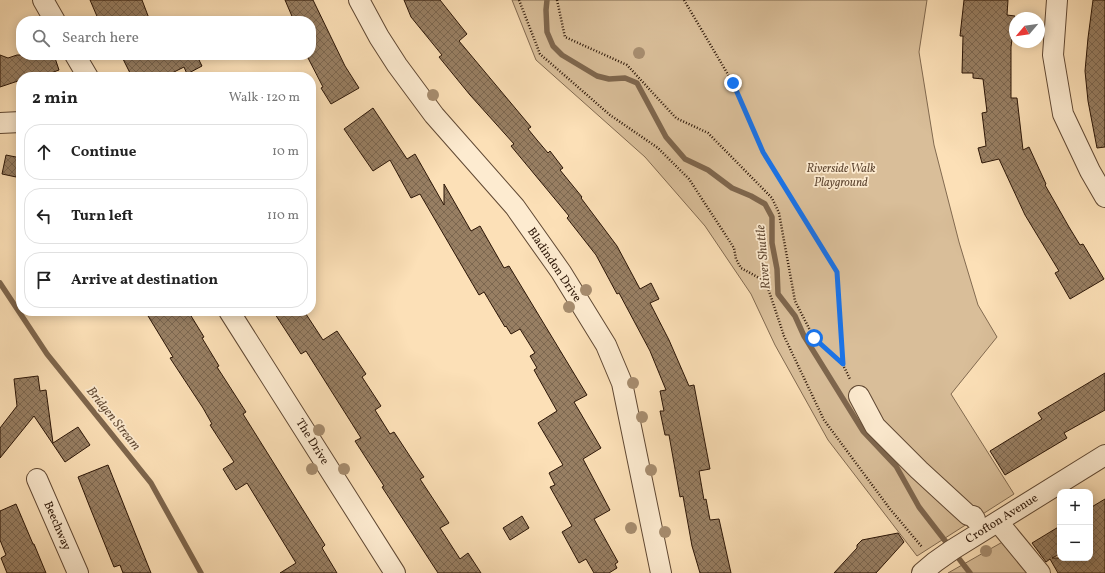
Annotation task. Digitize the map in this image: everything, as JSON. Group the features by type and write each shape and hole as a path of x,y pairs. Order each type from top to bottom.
{"street":[{"path":"43,0 51,16"},
{"name":"Bladindon Drive","path":"359,0 379,37 397,64 434,115 515,207 561,272 606,345 622,383 661,573"},
{"path":"1057,0 1053,55 1063,114 1090,172 1105,197"},
{"path":"78,60 85,72"},
{"path":"0,123 16,122"},
{"name":"The Drive","path":"232,316 395,573"},
{"path":"859,396 875,426 919,470 980,524 1040,573"},
{"name":"Crofton Avenue","path":"928,568 952,550 980,524 1105,455"},
{"name":"Beechway","path":"37,479 78,573"}],"path":[{"path":"519,0 540,54 610,115 658,148 689,178 734,248 736,259 740,268 761,279 768,288 784,336 824,420 890,509 928,568"},
{"path":"558,0 565,38 627,65 676,118 708,132 772,198 779,214 795,301 814,338 843,364 859,396"},
{"path":"684,0 733,83 763,152 837,272 843,364"}],"green space":[{"name":"Riverside Walk Playground","path":"512,0 927,0 919,52 934,145 959,242 978,305 997,337 951,394 1014,494 917,556 828,440 775,345 751,294 705,226 645,157 536,60"},
{"path":"1006,540 1033,573 948,573"}],"building":[{"path":"90,0 142,0 148,16 97,16"},
{"path":"285,0 313,0 345,66 359,88 331,104 321,88 323,87 309,60 316,60 316,16 292,16"},
{"path":"404,0 440,0 467,34 459,41 531,127 528,129 537,140 548,153 550,151 563,168 560,170 582,197 581,198 617,246 640,289 651,283 659,299 650,303 669,340 689,386 694,385 710,469 699,471 704,500 706,499 710,520 719,519 731,573 700,573 692,546 683,496 680,497 669,435 665,435 660,411 664,411 660,391 666,390 650,351 619,293 617,294 596,255 567,218 569,216 511,146 514,144 470,95 439,57 442,55 411,17"},
{"path":"964,0 1008,0 1007,15 1009,15 1009,48 1011,48 1011,98 1017,98 1023,150 1029,147 1046,184 1045,185 1080,245 1083,244 1104,279 1070,299 1055,273 1059,271 1025,215 999,159 982,163 978,148 986,146 982,113 987,112 983,79 973,78 973,73 962,73 963,36 960,36"},
{"path":"1093,0 1105,0 1105,147 1097,148 1088,101 1085,71"},
{"path":"0,55 8,58 16,55 16,60 56,60 59,70 54,72 16,72 16,82 0,87"},
{"path":"124,60 199,60 202,66 191,72 186,72 184,67 174,72 130,72"},
{"path":"373,108 407,159 415,154 444,205 444,184 471,231 480,226 504,268 509,266 587,395 574,402 601,448 583,459 610,510 594,519 618,562 615,564 617,568 609,573 594,573 586,559 579,563 562,532 572,526 550,487 555,485 549,473 563,465 538,423 557,411 534,370 537,368 530,356 535,353 520,329 511,334 506,326 505,327 484,292 479,295 420,194 411,198 390,160 373,171 344,129"},
{"path":"6,155 16,157 16,177 2,174"},
{"path":"148,316 191,316 219,366 217,367 246,412 243,414 325,545 322,548 337,573 280,573 296,563 247,483 236,490 223,469 234,462 210,425 212,424 203,408 170,358 173,357"},
{"path":"276,316 307,316 323,340 337,331 366,374 362,377 381,406 375,410 390,434 394,432 424,477 420,479 449,523 440,528 460,559 468,553 481,573 438,573 382,487 384,486 355,441 361,438 306,351 301,354"},
{"path":"1105,373 1105,410 1064,433 1067,438 1005,475 990,451 1042,419 1038,413"},
{"path":"38,376 40,391 46,390 53,443 78,427 90,445 65,462 34,416 0,458 0,428 17,406 14,379"},
{"path":"108,465 151,573 123,573 120,565 114,567 89,505 78,477"},
{"path":"1105,499 1105,573 1058,573 1050,559 1046,562 1032,543 1057,528 1057,556 1052,558 1057,558 1057,561 1093,561 1093,506"},
{"path":"16,504 46,573 7,573 1,558 6,555 0,540 0,511"},
{"path":"522,516 529,528 510,540 503,528"},
{"path":"898,533 904,542 876,573 834,573 857,548 857,545 862,540"}],"waterway":[{"name":"River Shuttle","path":"547,0 547,32 553,46 562,55 597,76 609,79 625,78 637,83 666,137 685,159 708,170 732,188 765,204 772,217 772,243 777,269 778,294 795,316 804,336 863,431 896,466 919,507 970,573"},
{"name":"Bridgen Stream","path":"0,283 16,307"},
{"name":"Bridgen Stream","path":"22,316 47,354 151,483 201,573"}],"route":[{"path":"733,83 763,152 837,272 843,364 814,338"}]}
